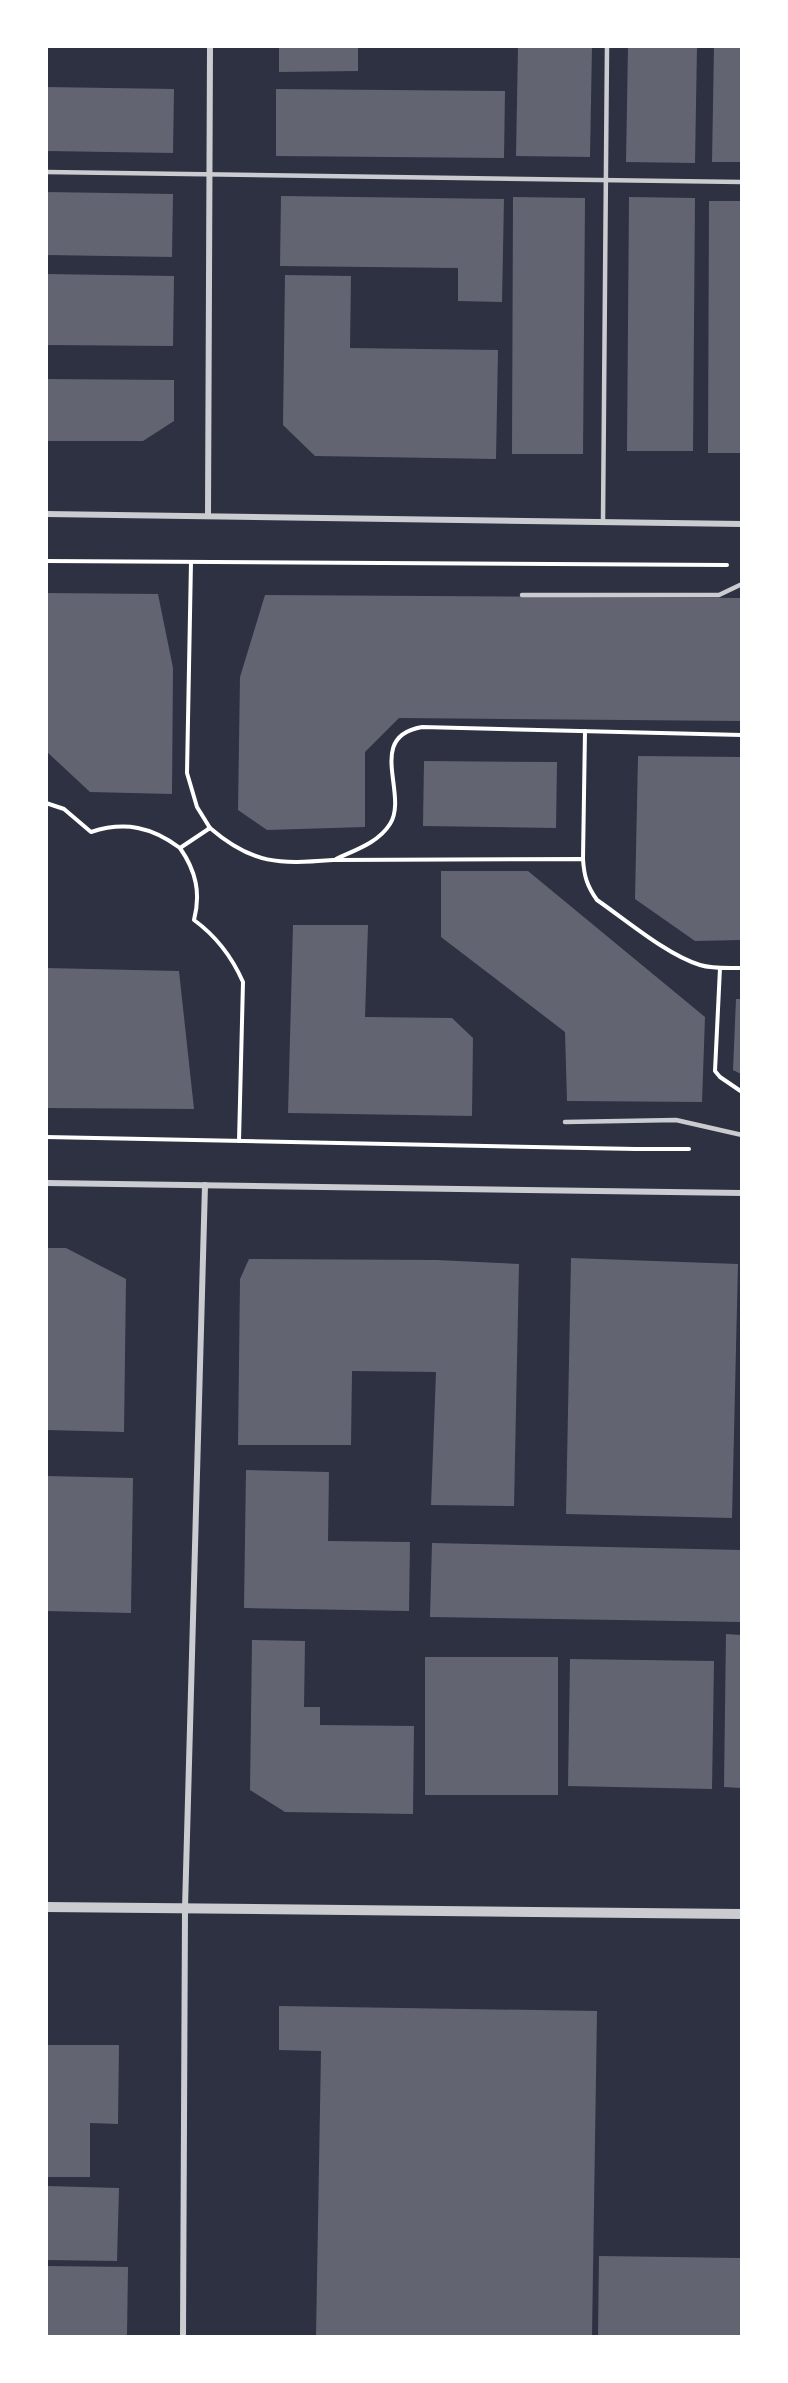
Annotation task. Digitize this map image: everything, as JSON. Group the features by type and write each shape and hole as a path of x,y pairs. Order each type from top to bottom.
{"street":[{"path":"208,516 210,46"},
{"path":"46,514 741,524"},
{"path":"46,1183 741,1193"},
{"path":"183,2337 184,1908 205,1185"},
{"path":"46,1907 741,1914"}],"lane":[{"path":"603,522 607,46"},
{"path":"46,172 741,182"},
{"path":"522,595 718,595 741,584"},
{"path":"565,1122 676,1120 741,1135"}],"path":[{"path":"46,561 730,565"},
{"path":"192,562 187,772 197,807 210,828 229,844 250,855 272,861 294,863 583,859"},
{"path":"333,861 368,844 383,834 392,822 394,744 401,734 411,729 422,727 741,735"},
{"path":"585,731 583,859 588,888 597,900 687,960 701,966 741,968"},
{"path":"46,803 64,809 91,832 108,826 124,825 152,830 180,848 193,869 197,902 194,920 209,931 222,946 235,964 243,982 239,1142"},
{"path":"180,848 210,828"},
{"path":"720,968 715,1071 741,1092"},
{"path":"46,1137 692,1149"}],"building":[{"path":"279,46 358,46 358,71 279,72"},
{"path":"518,46 592,46 590,157 516,156"},
{"path":"628,46 697,46 695,163 626,162"},
{"path":"714,46 741,46 741,162 712,162"},
{"path":"46,87 174,89 173,153 46,151"},
{"path":"276,89 505,91 504,158 276,156"},
{"path":"46,192 173,194 172,257 46,255"},
{"path":"281,196 504,199 502,302 458,301 458,268 280,266"},
{"path":"513,197 585,198 583,454 512,454"},
{"path":"629,197 695,198 693,451 627,451"},
{"path":"709,201 741,201 741,453 708,453"},
{"path":"46,274 174,276 173,346 46,345"},
{"path":"285,275 351,276 350,348 498,350 496,459 315,456 283,425"},
{"path":"46,379 174,380 174,421 143,441 46,441"},
{"path":"46,593 158,594 173,668 172,794 90,792 46,751"},
{"path":"265,595 741,598 741,721 399,718 365,752 365,827 267,830 238,810 240,677"},
{"path":"638,756 741,757 741,940 695,941 635,899"},
{"path":"424,761 557,762 556,828 423,826"},
{"path":"441,871 528,871 705,1017 702,1102 567,1101 565,1032 441,937"},
{"path":"293,925 368,925 365,1017 452,1018 473,1038 472,1116 288,1113"},
{"path":"46,968 179,971 194,1109 46,1108"},
{"path":"736,999 741,999 741,1074 733,1070"},
{"path":"46,1248 66,1248 126,1279 124,1432 46,1430"},
{"path":"571,1258 738,1264 732,1518 566,1514"},
{"path":"249,1259 437,1260 519,1264 514,1506 431,1505 436,1372 352,1371 351,1445 238,1445 240,1279"},
{"path":"246,1470 329,1472 328,1541 410,1542 409,1611 244,1608"},
{"path":"46,1476 133,1478 131,1613 46,1611"},
{"path":"432,1543 741,1550 741,1622 430,1617"},
{"path":"726,1634 741,1635 741,1788 724,1787"},
{"path":"252,1640 305,1641 304,1707 320,1707 320,1725 414,1726 413,1814 285,1812 250,1790"},
{"path":"425,1657 558,1657 558,1795 425,1795"},
{"path":"570,1659 714,1661 712,1789 568,1786"},
{"path":"279,2006 597,2011 592,2336 316,2336 321,2051 279,2050"},
{"path":"46,2045 119,2045 118,2124 90,2123 90,2177 46,2177"},
{"path":"46,2186 119,2188 117,2261 46,2260"},
{"path":"599,2256 741,2258 741,2336 598,2336"},
{"path":"46,2266 128,2267 127,2336 46,2336"}]}
